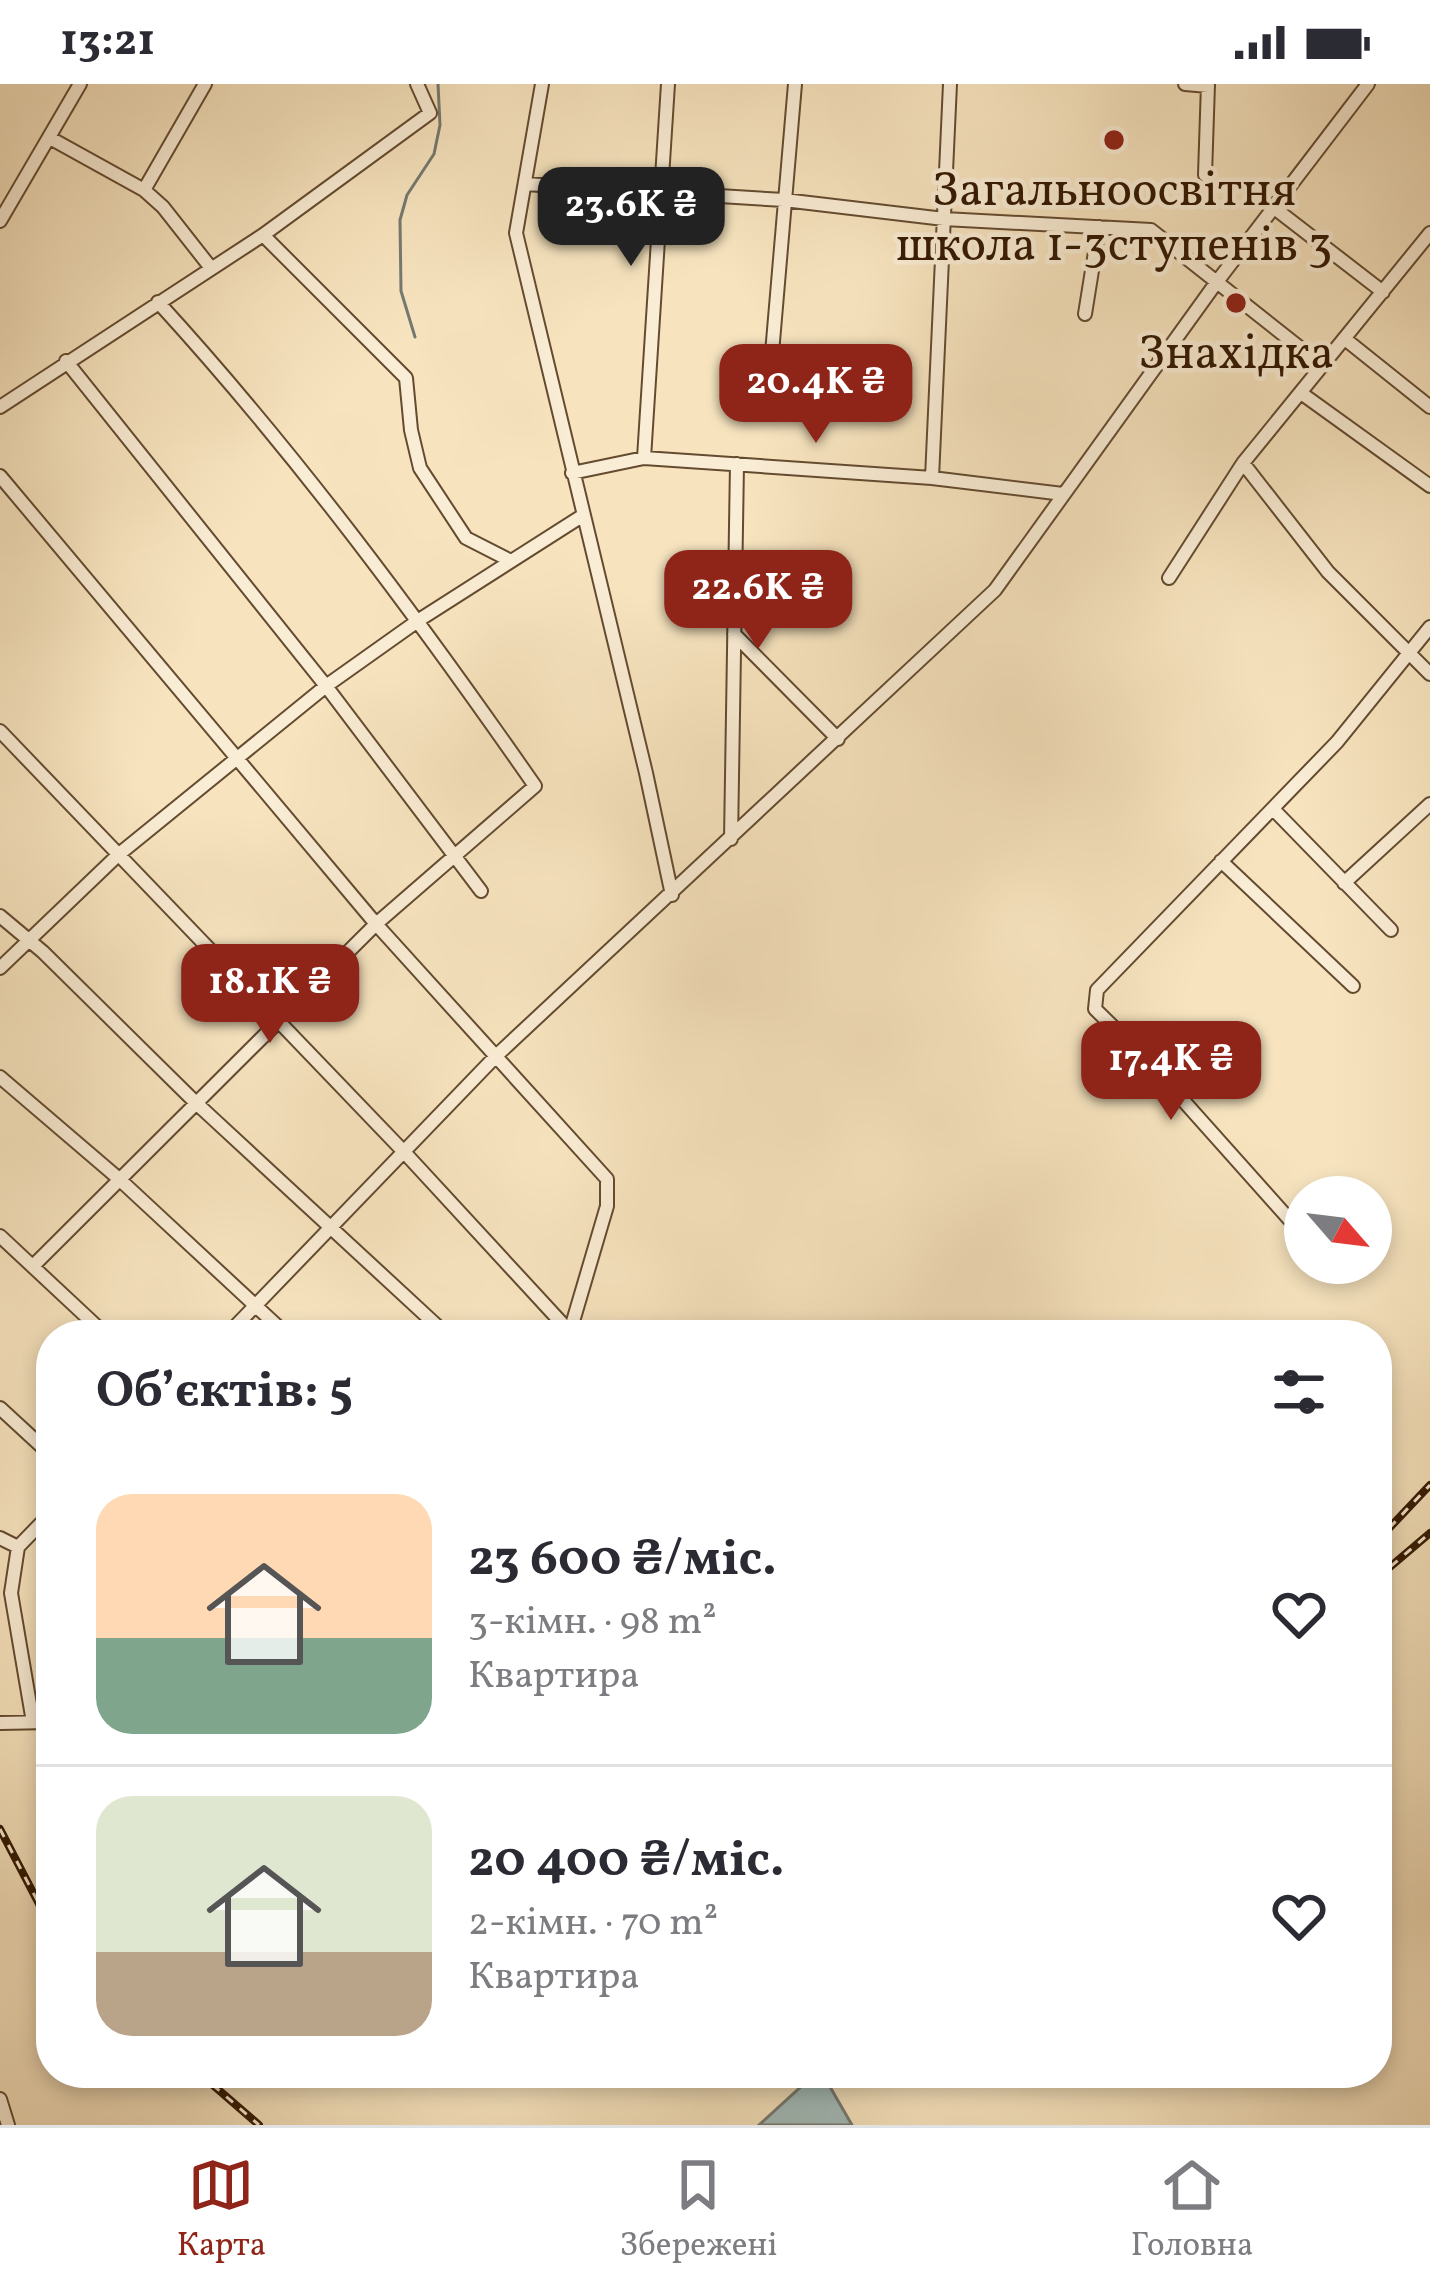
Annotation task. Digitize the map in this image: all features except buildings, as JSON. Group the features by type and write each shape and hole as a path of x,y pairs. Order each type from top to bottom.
{"street":[{"path":"0,221 80,84"},
{"path":"144,190 205,84"},
{"path":"0,407 263,235 430,112 417,84"},
{"path":"542,84 515,232 646,773 671,895"},
{"path":"644,458 668,84"},
{"path":"768,400 795,84"},
{"path":"932,478 950,84"},
{"path":"1185,84 1208,85 1205,175"},
{"path":"241,1320 496,1056 995,590 1216,283 1368,84"},
{"path":"50,138 144,190 163,206 212,268"},
{"path":"525,184 784,200 944,219 1150,230 1323,366"},
{"path":"1273,207 1383,292"},
{"path":"1085,314 1099,227"},
{"path":"1169,578 1243,463 1430,233"},
{"path":"263,235 406,378 420,468 466,538 512,561"},
{"path":"33,1266 376,924 535,786 418,620 232,383 158,302"},
{"path":"1345,339 1430,407"},
{"path":"66,361 326,686 482,891"},
{"path":"1300,393 1430,487"},
{"path":"572,473 644,458 932,478 1063,494"},
{"path":"1243,463 1328,572 1430,674"},
{"path":"731,839 737,464"},
{"path":"0,476 376,924 607,1179 608,1206 574,1320"},
{"path":"0,968 118,856 326,686 418,620 582,516"},
{"path":"1284,1213 1148,1061 1095,1009 1097,990 1337,742 1430,627"},
{"path":"734,634 838,739"},
{"path":"0,731 557,1320"},
{"path":"1344,883 1430,804"},
{"path":"1274,810 1391,930"},
{"path":"1221,861 1353,986"},
{"path":"0,916 431,1320"},
{"path":"0,1077 271,1320"},
{"path":"0,1236 90,1320"},
{"path":"0,1408 36,1441"},
{"path":"0,1723 33,1722 11,1593 19,1547 36,1529"},
{"path":"0,1538 19,1547"},
{"path":"0,2099 8,2125"}],"water":[{"path":"800,2088 831,2088 852,2125 759,2125"}],"waterway":[{"path":"415,337 401,291 400,220 407,195 434,154 440,125 438,84"}],"railway":[{"path":"1392,1525 1430,1485"},
{"path":"1392,1565 1430,1533"},
{"path":"0,1829 36,1898"},
{"path":"216,2088 259,2125"}],"place":[{"name":"Загальноосвiтня школа 1-3ступенiв 3","path":"1114,140"},
{"name":"Знахідка","path":"1236,303"}]}
